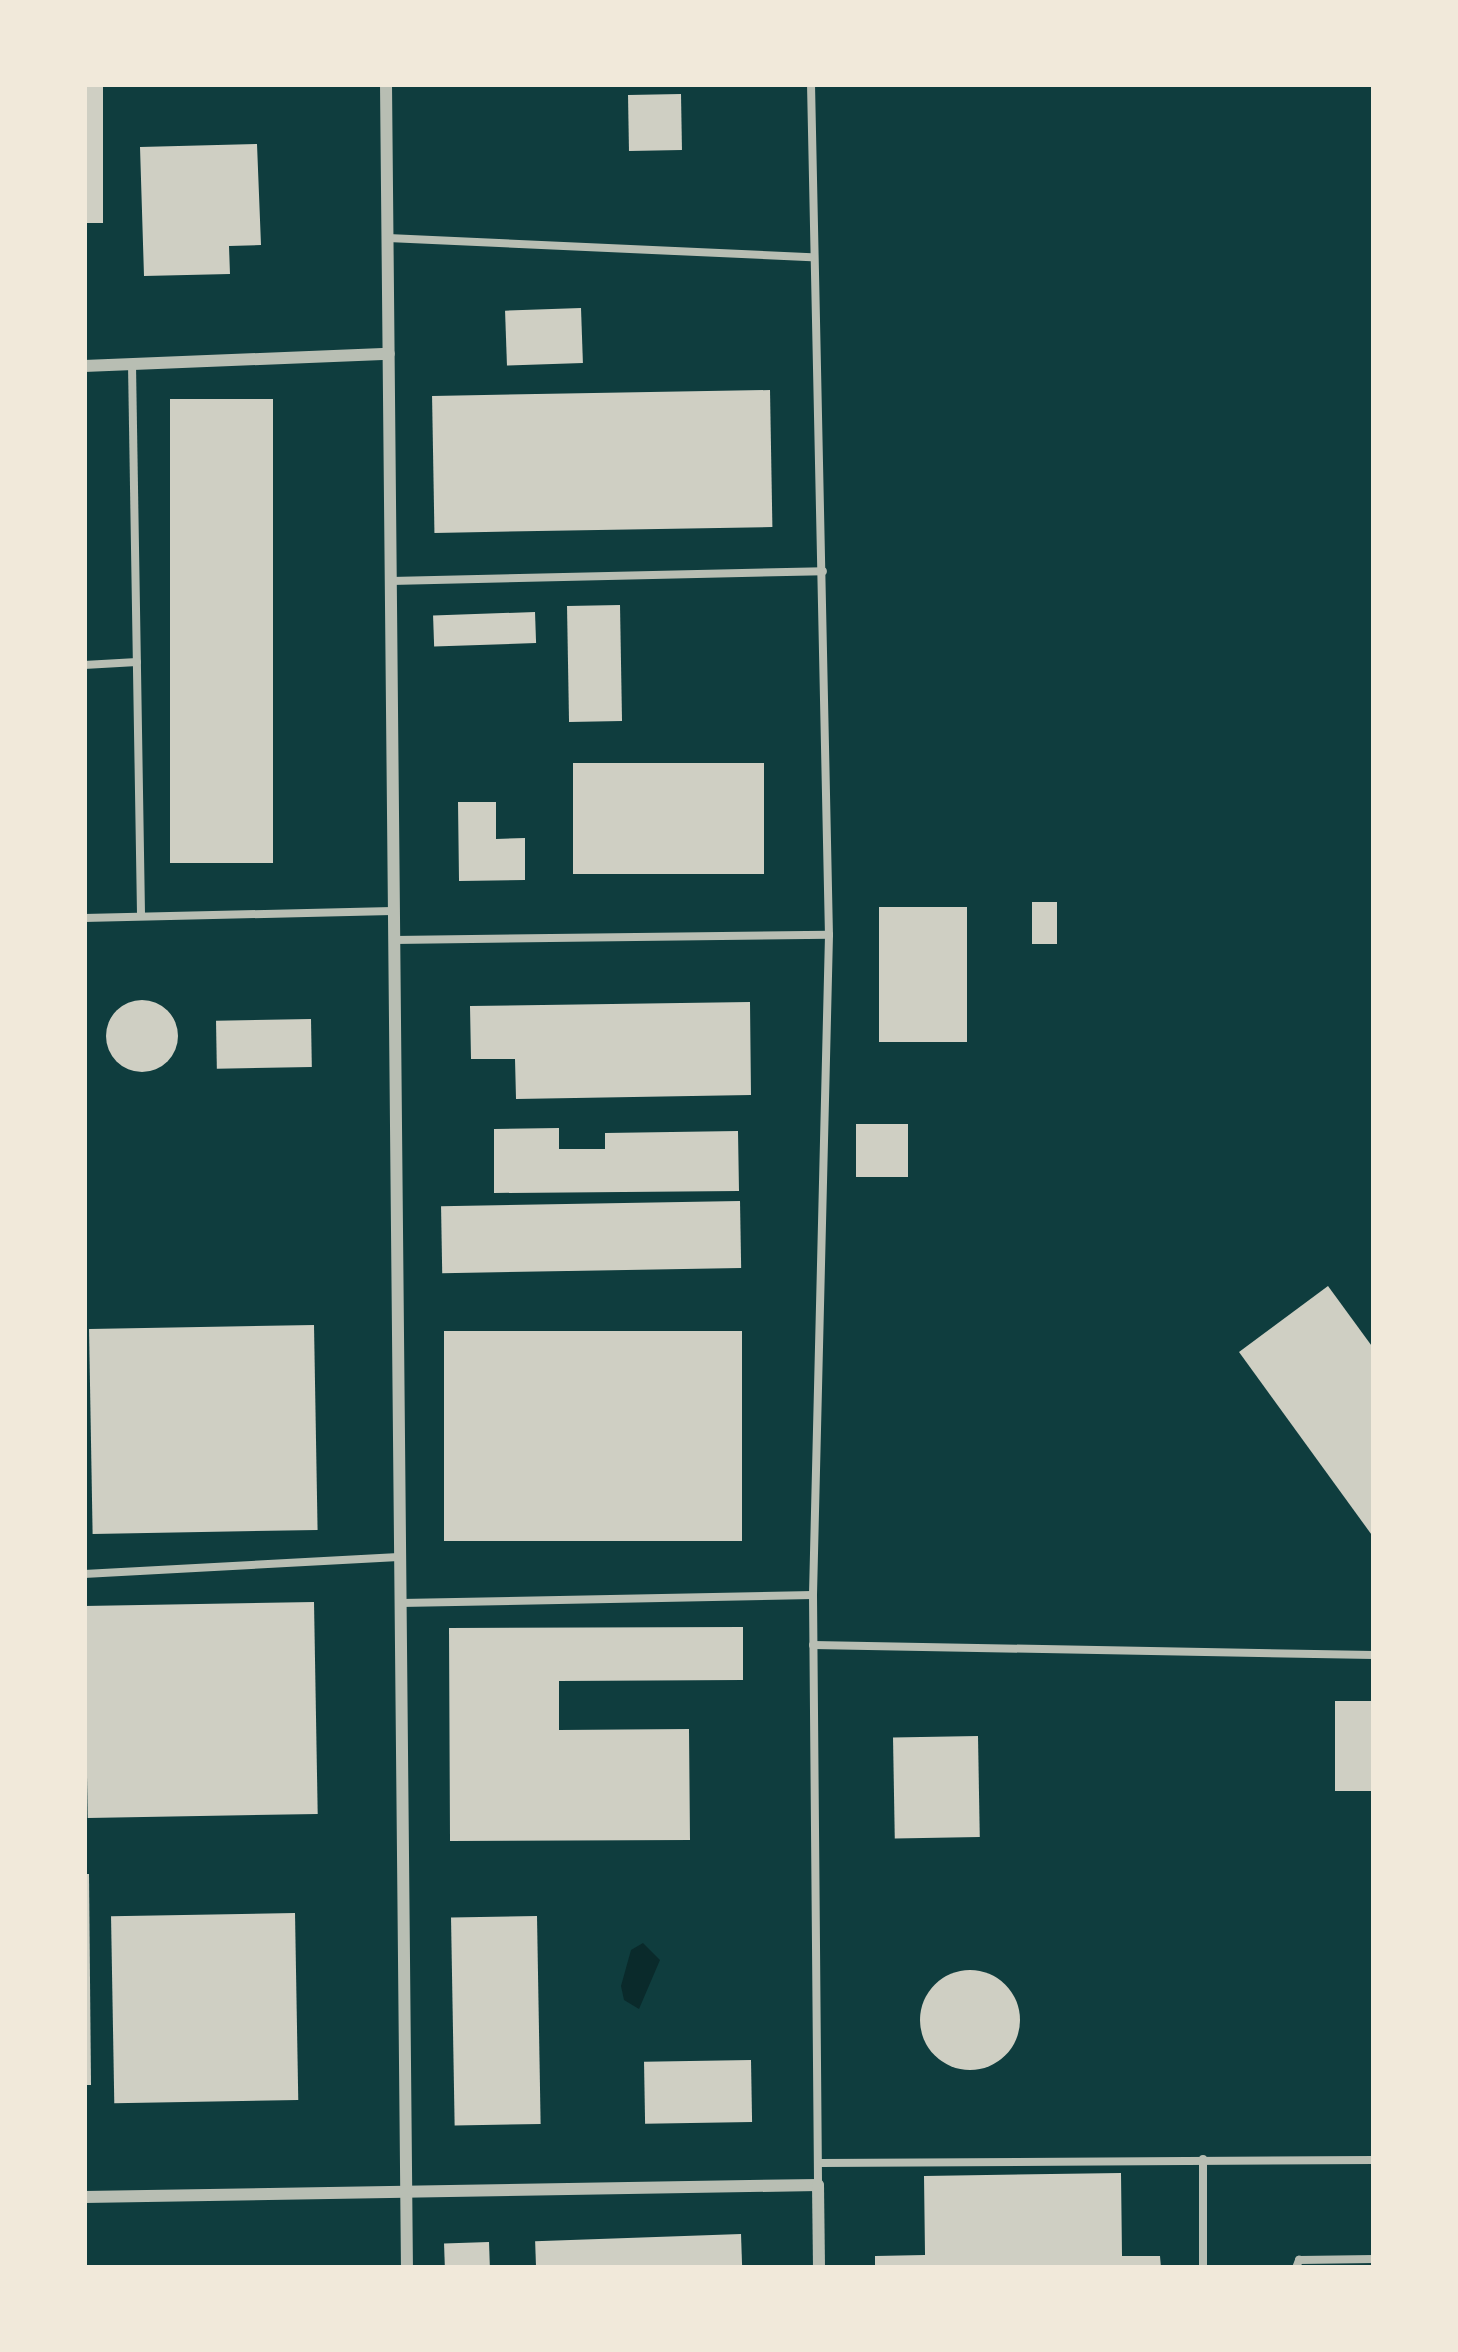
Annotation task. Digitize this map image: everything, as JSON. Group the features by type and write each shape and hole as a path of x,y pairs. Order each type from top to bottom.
{"street":[{"path":"386,84 407,2268"},
{"path":"84,366 389,354"},
{"path":"84,2197 818,2185 819,2268"}],"lane":[{"path":"812,84 829,935 812,1595 818,2185"},
{"path":"388,238 812,257"},
{"path":"132,365 141,916"},
{"path":"391,581 823,571"},
{"path":"84,664 136,662"},
{"path":"84,918 394,910"},
{"path":"394,940 829,935"},
{"path":"84,1574 400,1557"},
{"path":"401,1603 812,1595"},
{"path":"813,1645 1374,1655"},
{"path":"1203,2159 1203,2268"},
{"path":"820,2163 1374,2160"},
{"path":"1296,2268 1299,2260 1374,2259"}],"water":[{"path":"643,1943 660,1960 639,2009 624,2000 621,1986 631,1950"}],"building":[{"path":"84,84 103,84 103,223 84,223"},
{"path":"681,94 682,150 629,151 628,95"},
{"path":"257,144 261,245 229,246 230,274 144,276 140,147"},
{"path":"581,308 583,363 507,366 505,311"},
{"path":"770,390 772,527 434,533 432,396"},
{"path":"170,399 273,399 273,863 170,863"},
{"path":"620,605 622,721 569,722 567,606"},
{"path":"535,612 536,643 434,647 433,616"},
{"path":"573,763 764,763 764,874 573,874"},
{"path":"458,802 496,802 496,839 525,838 525,880 459,881"},
{"path":"1032,902 1057,902 1057,944 1032,944"},
{"path":"879,907 967,907 967,1042 879,1042"},
{"path":"142,1000 167,1011 178,1036 167,1061 142,1072 117,1061 106,1036 117,1011"},
{"path":"750,1002 751,1095 516,1099 515,1059 471,1059 470,1006"},
{"path":"311,1019 312,1067 217,1069 216,1021"},
{"path":"856,1124 908,1124 908,1177 856,1177"},
{"path":"559,1128 559,1149 605,1149 605,1133 738,1131 739,1191 494,1193 494,1129"},
{"path":"740,1201 741,1268 442,1273 441,1206"},
{"path":"1328,1286 1374,1349 1374,1538 1239,1352"},
{"path":"314,1325 318,1530 93,1534 89,1329"},
{"path":"444,1331 742,1331 742,1541 444,1541"},
{"path":"314,1602 318,1814 88,1818 84,1606"},
{"path":"743,1627 743,1680 559,1681 559,1730 689,1729 690,1840 450,1841 449,1628"},
{"path":"1335,1701 1374,1701 1374,1791 1335,1791"},
{"path":"978,1736 980,1837 895,1838 893,1737"},
{"path":"84,1874 89,1874 91,2085 84,2085"},
{"path":"295,1913 298,2100 114,2103 111,1916"},
{"path":"537,1916 541,2124 455,2125 451,1918"},
{"path":"970,1970 998,1978 1012,1992 1020,2020 1012,2048 998,2062 970,2070 942,2062 928,2048 920,2020 928,1992 942,1978"},
{"path":"751,2060 752,2122 645,2124 644,2062"},
{"path":"1121,2173 1122,2256 1160,2256 1161,2268 875,2268 875,2256 925,2255 924,2176"},
{"path":"741,2234 742,2268 536,2268 535,2241"},
{"path":"489,2242 490,2268 445,2268 444,2244"}]}
